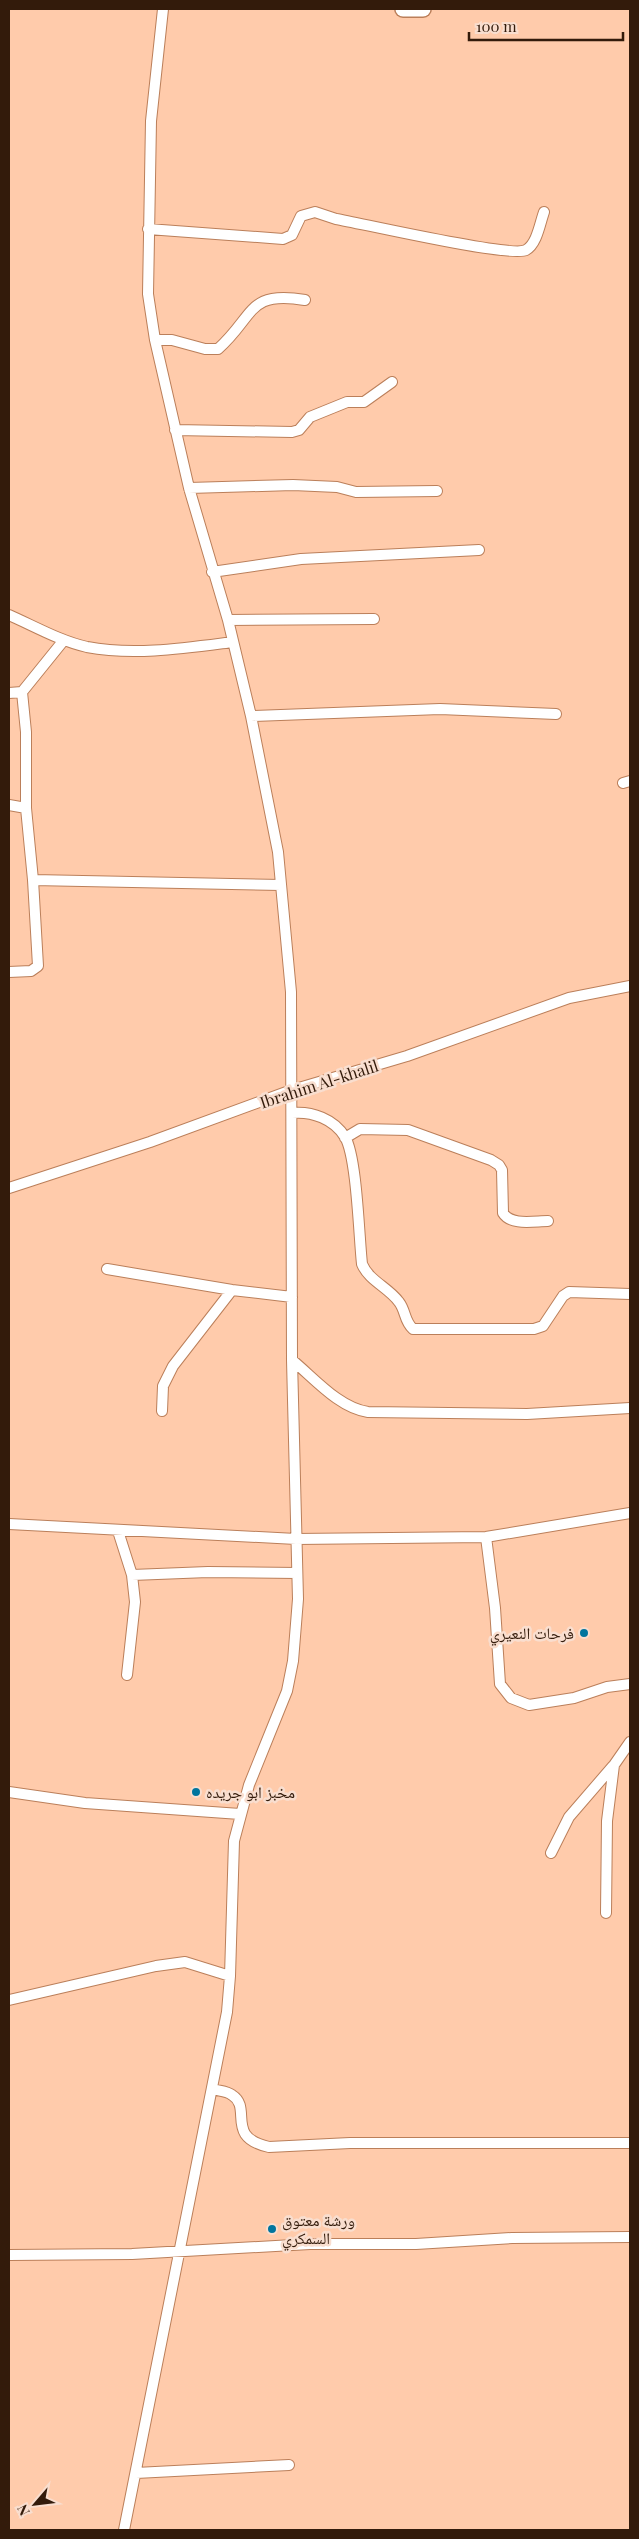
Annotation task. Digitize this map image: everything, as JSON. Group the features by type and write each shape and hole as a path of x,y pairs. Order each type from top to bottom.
{"highway":[{"path":"403,9 423,9"}],"street":[{"path":"124,2530 227,2012 230,1976 234,1841 240,1814 287,1690 293,1661 298,1599 292,1360 291,992 278,852 251,716 228,620 188,488 155,340 148,294 151,120 162,9"},
{"path":"148,229 283,239 292,235 301,216 315,212 336,219 480,248 518,252 527,250 534,241 544,212"},
{"path":"155,340 172,340 205,349 218,349 230,338 260,302 268,298 305,300"},
{"path":"175,430 292,432 299,430 310,417 348,402 364,402 392,382"},
{"path":"188,488 293,485 337,487 356,492 437,491"},
{"path":"212,572 301,559 479,550"},
{"path":"9,615 64,640 87,647 128,651 192,648 233,642"},
{"path":"228,620 374,619"},
{"path":"9,972 31,972 38,966 33,880 26,808 26,732 22,692 64,640"},
{"path":"9,693 22,692"},
{"path":"251,716 440,709 556,714"},
{"path":"9,805 26,808"},
{"path":"33,880 281,885"},
{"name":"Ibrahim Al-khalil","path":"9,1188 150,1142 292,1090 407,1056 569,998 630,986"},
{"path":"292,1113 312,1113 328,1121 345,1138 354,1184 362,1264 365,1273 401,1304 407,1324 413,1329 534,1329 543,1326 563,1296 569,1292 630,1294"},
{"path":"345,1138 360,1129 408,1130 491,1160 499,1165 502,1170 503,1213 506,1218 512,1221 548,1221"},
{"path":"107,1269 232,1290 292,1297"},
{"path":"162,1411 163,1386 173,1366 232,1290"},
{"path":"292,1360 346,1404 357,1410 368,1412 527,1414 630,1408"},
{"path":"9,1524 296,1539 486,1537 630,1513"},
{"path":"118,1531 132,1575 135,1602 127,1675"},
{"path":"486,1537 495,1608 500,1684 511,1698 529,1704 574,1698 606,1687 630,1684"},
{"path":"132,1575 208,1572 297,1573"},
{"path":"551,1853 569,1817 614,1765 630,1742"},
{"path":"606,1913 608,1822 614,1765"},
{"path":"9,1792 85,1803 240,1814"},
{"path":"9,2000 156,1966 185,1962 230,1976"},
{"path":"213,2089 230,2093 237,2099 245,2134 256,2144 270,2147 350,2143 630,2143"},
{"path":"9,2255 181,2251 310,2244 416,2244 512,2238 630,2237"},
{"path":"136,2473 289,2465"}],"place":[{"name":"فرحات النعيري","path":"584,1633"},
{"name":"مخبز ابو جريده","path":"196,1792"},
{"name":"ورشة معتوق السمكري","path":"272,2229"}]}
